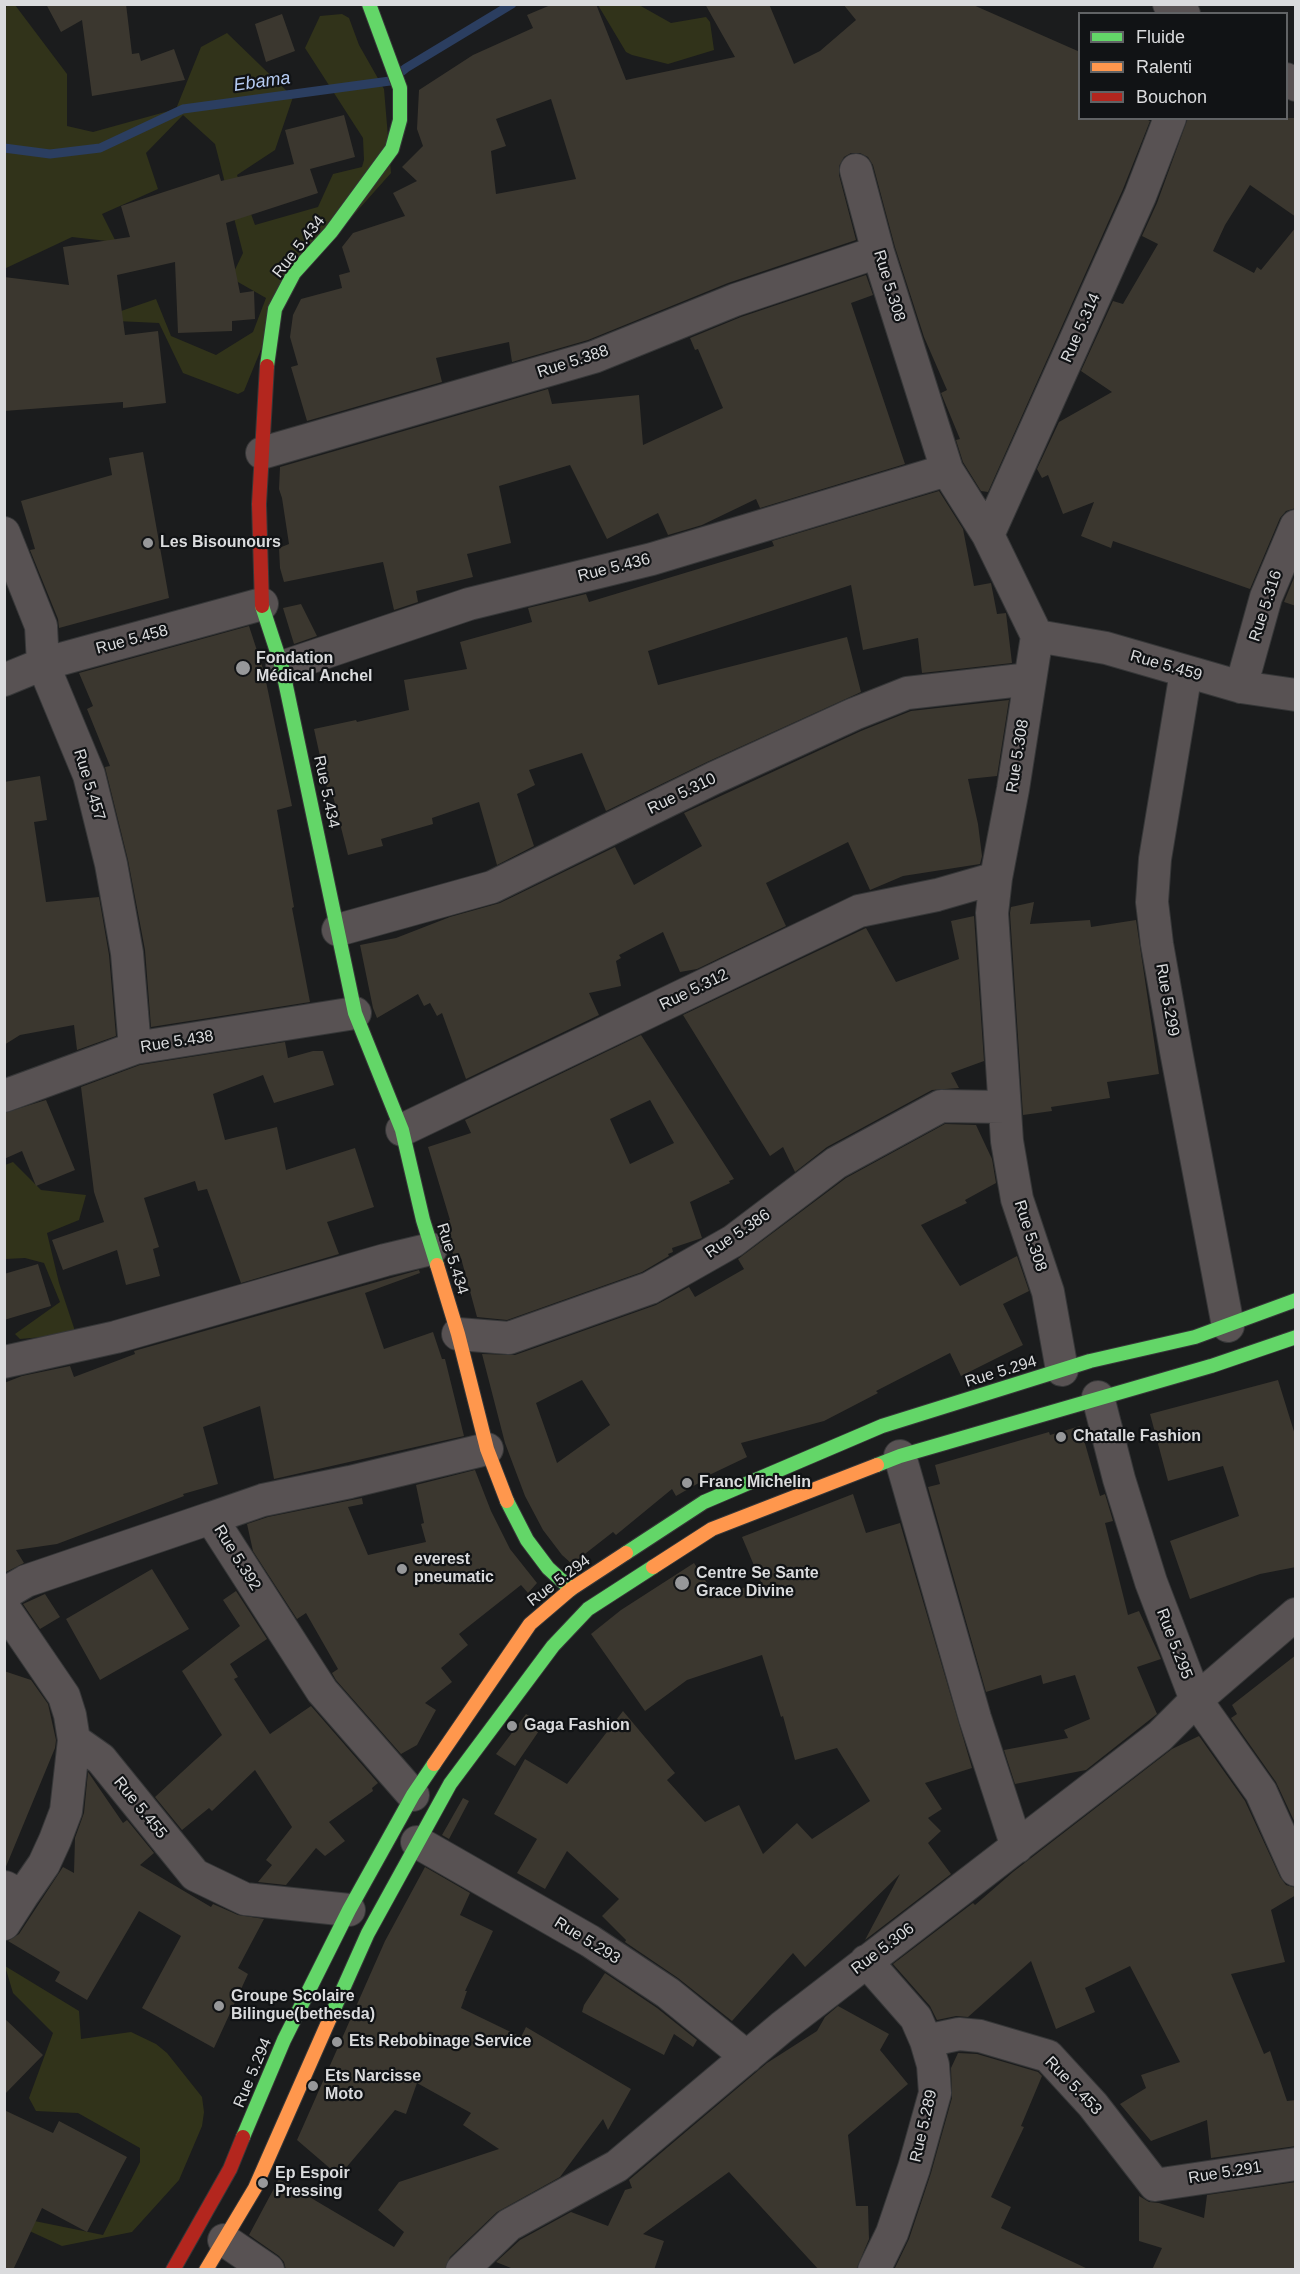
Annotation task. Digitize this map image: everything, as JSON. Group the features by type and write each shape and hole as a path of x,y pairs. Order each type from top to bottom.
{"main road":[{"name":"Rue 5.434","path":"369,4 397,82 400,120 392,149 331,232 294,273 275,309 266,370 259,504 262,604 282,667 355,1013 402,1130 431,1249 458,1334 487,1449 508,1504 527,1540 548,1568 572,1589"},
{"name":"Rue 5.294","path":"173,2270 230,2169 284,2040 350,1910 413,1795 530,1624 572,1589 704,1502 882,1426 1090,1361 1228,1326 1296,1300"},
{"path":"206,2270 255,2188 368,1933 450,1784 553,1646 588,1609 712,1529 900,1456 1211,1366 1296,1337"}],"street":[{"name":"Rue 5.314","path":"988,535 1140,196 1169,120"},
{"name":"Rue 5.308","path":"855,170 878,252 947,470 988,535 1037,636 992,913 1007,1141 1017,1199 1048,1292 1062,1370"},
{"name":"Rue 5.388","path":"262,453 594,357 735,300 878,252"},
{"name":"Rue 5.436","path":"282,667 469,604 652,559 947,470"},
{"name":"Rue 5.316","path":"1241,687 1266,597 1296,526"},
{"name":"Rue 5.457","path":"4,533 41,626 44,664 89,775 111,864 127,953 135,1048"},
{"name":"Rue 5.458","path":"4,680 44,664 262,604"},
{"name":"Rue 5.459","path":"1037,636 1106,648 1241,687 1296,695"},
{"name":"Rue 5.299","path":"1186,672 1155,859 1152,902 1176,1051 1228,1326"},
{"name":"Rue 5.310","path":"338,930 492,887 714,778 854,714 907,693 1030,679"},
{"name":"Rue 5.312","path":"402,1130 859,911 937,895 996,878"},
{"name":"Rue 5.438","path":"4,1096 135,1048 355,1013"},
{"name":"Rue 5.386","path":"458,1334 509,1338 650,1288 733,1241 836,1163 941,1106 1004,1107"},
{"path":"4,1362 116,1337 431,1249"},
{"name":"Rue 5.295","path":"1098,1397 1119,1479 1151,1582 1196,1700 1261,1792 1296,1869"},
{"name":"Rue 5.392","path":"413,1795 322,1691 212,1518 263,1500 487,1449"},
{"path":"900,1456 975,1718 1017,1847"},
{"path":"4,1594 26,1581 212,1518"},
{"path":"4,1608 64,1696 74,1740 66,1811 56,1840 44,1864 14,1891 4,1924"},
{"name":"Rue 5.306","path":"462,2270 509,2225 617,2166 866,1961 1160,1736 1196,1700 1296,1614"},
{"name":"Rue 5.455","path":"74,1740 100,1759 195,1875 244,1899 350,1910"},
{"name":"Rue 5.293","path":"417,1842 590,1941 668,1993 747,2057"},
{"name":"Rue 5.289","path":"866,1961 916,2018 933,2065 935,2093 911,2179 892,2233 874,2270"},
{"name":"Rue 5.453","path":"926,2041 959,2034 980,2036 1048,2056 1093,2105 1155,2185"},
{"name":"Rue 5.291","path":"1155,2185 1296,2164"},
{"path":"224,2240 268,2270"}],"green space":[{"path":"7,5 15,5 67,74 67,126 93,132 176,109 201,47 227,33 293,97 275,150 237,175 255,225 318,207 333,174 362,167 363,138 305,48 320,16 342,14 349,18 359,45 384,89 391,173 284,293 244,391 238,394 183,373 159,323 95,320 156,299 171,336 216,355 253,332 266,298 231,278 243,253 215,144 183,115 146,153 158,189 102,214 116,242 72,237 4,269 4,14"},
{"path":"598,5 639,5 671,23 706,17 710,22 714,50 668,64 632,55 626,52"},
{"path":"13,1162 41,1190 86,1195 79,1220 47,1233 59,1283 76,1334 20,1339 15,1334 60,1302 44,1263 25,1258 5,1259 5,1165"},
{"path":"5,1966 79,2011 81,2039 131,2032 156,2044 167,2053 202,2097 204,2112 202,2126 179,2180 132,2232 62,2246 10,2222 5,2215 103,2235 140,2162 140,2148 78,2113 36,2111 29,2098 53,2033 13,1993"}],"building":[{"path":"46,4 126,4 132,54 139,53 141,61 174,49 185,80 92,96 82,20 61,32"},
{"path":"553,4 596,4 626,80 735,57 705,4 769,4 794,64 820,51 856,20 843,4 971,4 1078,51 1078,120 1150,121 1123,189 988,492 981,491 963,462 956,440 960,439 941,393 947,390 924,337 895,247 873,165 868,157 860,153 851,153 844,157 839,166 839,175 856,240 728,283 588,340 512,362 509,342 436,358 442,382 307,421 291,367 298,365 290,337 293,315 301,299 342,288 339,275 350,272 342,247 353,233 405,216 393,193 417,181 402,167 423,146 417,129 419,90 473,55 533,28 527,15","holes":["551,99 576,179 496,194 491,151 506,146 496,119"]},
{"path":"282,14 295,51 266,62 255,24"},
{"path":"344,115 355,157 310,169 318,193 226,223 240,293 254,291 255,319 232,321 232,331 178,333 175,262 117,275 125,335 158,331 166,403 123,408 123,402 4,411 4,277 69,285 63,247 130,237 121,206 219,174 221,181 294,164 285,130"},
{"path":"1288,118 1296,118 1296,217 1250,185 1225,225 1213,251 1254,273 1257,267 1261,270 1296,227 1296,508 1286,511 1280,518 1250,589 1113,541 1111,548 1081,536 1094,502 1063,514 1048,475 1042,478 1037,469 1059,422 1112,392 1081,371 1113,301 1123,304 1158,244 1142,236 1157,203 1187,120 1288,120"},
{"path":"866,275 873,295 851,303 905,464 760,508 756,499 702,525 668,535 658,513 607,539 570,465 499,486 511,543 467,554 473,577 416,591 418,602 394,610 383,562 284,582 280,568 279,548 289,544 279,489 280,467 548,389 552,404 639,395 643,445 723,408 698,349 695,350 690,338 741,317"},
{"path":"143,452 169,598 59,628 58,619 30,550 35,549 21,501 112,475 109,458"},
{"path":"939,491 963,529 974,586 991,583 997,614 1006,613 1012,663 922,673 918,638 863,650 851,585 648,651 658,685 847,637 861,692 606,811 582,753 529,770 535,785 517,794 534,846 497,865 479,802 432,818 433,824 381,839 383,846 348,855 333,796 329,797 314,729 409,710 404,680 467,669 460,642 532,622 528,608 586,594 589,602 774,546 772,541"},
{"path":"1296,573 1296,606 1284,602"},
{"path":"301,604 317,636 294,644 283,608"},
{"path":"249,626 264,672 292,806 277,810 294,907 292,908 310,1002 151,1027 145,950 128,860 105,767 110,766 87,709 93,706 79,673"},
{"path":"1009,700 997,776 968,779 978,824 982,856 980,864 903,876 870,890 848,842 766,883 786,926 697,969 680,972 663,932 619,955 621,958 616,961 621,986 589,993 599,1015 466,1079 442,1013 437,1016 430,1003 424,1006 418,994 377,1018 360,945 396,938 450,917 500,903 615,847 634,885 702,846 684,813 861,731 911,711"},
{"path":"40,776 47,820 34,822 46,902 99,897 109,955 116,1036 77,1050 74,1025 20,1035 4,1045 4,782"},
{"path":"1034,902 1030,924 1090,920 1091,927 1136,920 1159,1074 1107,1082 1110,1098 1051,1107 1052,1111 1023,1115 1010,913 1011,907"},
{"path":"974,916 984,1061 951,1073 959,1088 932,1090 827,1147 795,1172 783,1147 770,1156 683,1015 866,928 896,982 959,959 951,921"},
{"path":"641,1035 734,1179 690,1202 702,1238 672,1248 673,1252 668,1254 669,1256 642,1272 507,1320 477,1317 461,1258 455,1260 448,1238 451,1236 445,1222 450,1220 428,1147 471,1133 465,1120","holes":["650,1100 674,1143 630,1164 610,1119"]},
{"path":"285,1042 288,1058 313,1051 323,1051 334,1085 274,1103 263,1075 213,1094 225,1140 277,1127 286,1170 355,1148 374,1207 327,1222 339,1254 241,1283 207,1189 198,1191 195,1181 144,1198 159,1247 153,1249 160,1276 126,1285 117,1250 63,1270 52,1240 104,1222 94,1192 81,1087 140,1065"},
{"path":"46,1100 75,1170 36,1186 22,1151 4,1159 4,1113"},
{"path":"945,1124 976,1125 992,1159 996,1183 965,1200 967,1203 921,1225 960,1286 1017,1256 1029,1291 1003,1304 1023,1345 961,1376 950,1353 824,1421 741,1443 747,1457 703,1478 704,1480 676,1496 672,1489 616,1535 613,1532 572,1564 543,1530 525,1496 505,1443 482,1354 515,1355 656,1305 689,1287 695,1297 744,1269 738,1259 846,1178","holes":["582,1380 610,1425 557,1463 536,1403"]},
{"path":"38,1264 51,1306 4,1320 4,1274"},
{"path":"419,1270 420,1273 365,1293 384,1349 433,1332 442,1359 445,1359 464,1436 274,1479 260,1406 203,1427 218,1484 183,1494 184,1496 57,1544 16,1550 24,1563 4,1573 4,1383 22,1376 70,1366 74,1377 135,1354 134,1351"},
{"path":"1278,1380 1296,1438 1296,1567 1260,1574 1190,1599 1170,1541 1239,1516 1223,1466 1168,1481 1150,1414"},
{"path":"1080,1426 1100,1496 1105,1494 1113,1521 1105,1523 1128,1615 1139,1611 1161,1659 1137,1667 1157,1714 1086,1770 1015,1784 1004,1750 1068,1738 1064,1730 1090,1719 1075,1675 1043,1684 1041,1675 986,1692 928,1487 940,1484 935,1465 1049,1432 1050,1435"},
{"path":"475,1470 491,1511 510,1549 537,1583 528,1593 521,1585 459,1634 468,1645 441,1668 452,1682 425,1703 436,1710 417,1745 401,1754 336,1680 332,1673 338,1669 306,1613 297,1619 253,1551 247,1524 268,1517 362,1498 363,1504 348,1507 368,1555 426,1542 421,1524 424,1523 416,1485"},
{"path":"853,1494 866,1533 900,1523 972,1768 925,1783 942,1809 928,1818 941,1831 928,1843 951,1874 865,1940 900,1874 805,1967 793,1953 732,2021 678,1978 625,1942 626,1940 602,1916 619,1899 567,1851 545,1889 517,1873 537,1839 494,1814 525,1759 567,1784 623,1711 675,1773 667,1780 705,1822 739,1805 763,1854 797,1823 812,1839 870,1801 837,1748 795,1760 762,1655 687,1680 645,1711 591,1634 621,1610 694,1563 716,1597 761,1582 742,1537"},
{"path":"152,1569 189,1629 100,1680 66,1619"},
{"path":"236,1591 267,1639 230,1664 238,1677 234,1679 270,1734 311,1706 378,1783 372,1788 373,1791 329,1822 345,1841 325,1856 316,1848 286,1885 258,1882 272,1865 266,1860 292,1827 255,1770 212,1811 209,1808 182,1830 155,1797 222,1735 182,1671 240,1626 223,1600"},
{"path":"45,1594 60,1617 40,1629 23,1604"},
{"path":"1296,1655 1296,1825 1276,1782 1231,1718 1237,1714 1232,1705"},
{"path":"4,1671 31,1680 48,1704 56,1740 55,1748 5,1869"},
{"path":"526,1714 543,1725 515,1766 496,1754"},
{"path":"1199,1736 1245,1801 1280,1877 1286,1885 1296,1888 1296,1895 1271,1910 1285,1962 1231,1974 1264,2054 1270,2051 1287,2101 1296,2100 1296,2146 1211,2158 1207,2120 1151,2141 1120,2104 1146,2088 1141,2075 1180,2062 1130,1966 1085,1988 1095,2012 1056,2029 1031,1961 968,2017 956,2016 937,2020 930,2006 893,1964 973,1903 975,1905 1013,1872 1172,1749"},
{"path":"88,1772 123,1823 127,1820 154,1853 140,1865 211,1907 213,1904 238,1915 264,1919 238,1968 248,1974 214,2048 142,2008 181,1936 139,1911 87,2000 55,1981 60,1972 8,1941 19,1934 63,1867 74,1873 75,1838 84,1813"},
{"path":"463,1798 469,1801 449,1839 442,1835"},
{"path":"425,1867 470,1893 460,1915 493,1931 465,1991 467,1991 461,2008 521,2037 526,2027 631,2089 608,2130 603,2119 560,2177 497,2212 450,2257 445,2270 286,2270 279,2256 249,2235 279,2179 394,2247 404,2232 378,2210 399,2182 499,2149 463,2125 471,2113 417,2083 406,2114 395,2110 339,2176 297,2140 385,1941"},
{"path":"605,1973 657,2008 697,2040 693,2047 674,2034 664,2055 582,2012 584,2005"},
{"path":"838,2006 889,2034 880,2050 908,2084 848,2135 856,2206 868,2206 869,2239 856,2270 819,2270 729,2172 643,2234 664,2241 654,2270 516,2270 496,2262 520,2240 571,2212 608,2226 625,2190 632,2188 629,2180 767,2063 817,2031 825,2017"},
{"path":"4,2018 43,2055 4,2095"},
{"path":"958,2053 977,2054 1038,2072 1042,2076 1021,2126 1024,2127 991,2197 1011,2207 1001,2228 1090,2270 894,2270 909,2239 931,2173 952,2098 951,2068"},
{"path":"4,2110 53,2133 59,2121 127,2157 87,2232 42,2208 13,2270 4,2270"},
{"path":"1296,2182 1296,2270 1152,2270 1162,2248 1139,2241 1139,2196 1149,2202 1159,2203 1204,2218 1207,2195"}],"waterway":[{"name":"Ebama","path":"4,148 50,154 100,148 183,109 390,81 406,68 512,4"}],"traffic: fast":[{"path":"267,366 275,309 294,273 331,232 392,149 400,120 400,88 369,4"},
{"path":"262,606 282,667 355,1013 402,1130 423,1220 437,1265"},
{"path":"626,1553 704,1502 882,1426 1090,1361 1195,1337 1296,1300"},
{"path":"877,1465 900,1456 1211,1366 1296,1337"},
{"path":"507,1501 527,1540 548,1568 571,1589"},
{"path":"330,2018 368,1933 450,1784 553,1646 588,1609 653,1567"},
{"path":"243,2137 284,2040 349,1910 413,1795 434,1764"}],"traffic: slow":[{"path":"437,1265 458,1334 487,1449 507,1501"},
{"path":"653,1567 712,1529 877,1465"},
{"path":"434,1764 530,1624 571,1589 626,1553"},
{"path":"206,2270 255,2188 330,2018"}],"traffic: jam":[{"path":"262,606 259,504 267,366"},
{"path":"173,2270 230,2169 243,2137"}],"place":[{"name":"Les Bisounours","path":"148,543"},
{"name":"Fondation Médical Anchel","path":"243,668"},
{"name":"Chatalle Fashion","path":"1061,1437"},
{"name":"Franc Michelin","path":"687,1483"},
{"name":"everest pneumatic","path":"402,1569"},
{"name":"Centre Se Sante Grace Divine","path":"682,1583"},
{"name":"Gaga Fashion","path":"512,1726"},
{"name":"Groupe Scolaire Bilingue(bethesda)","path":"219,2006"},
{"name":"Ets Rebobinage Service","path":"337,2042"},
{"name":"Ets Narcisse Moto","path":"313,2086"},
{"name":"Ep Espoir Pressing","path":"263,2183"}]}
